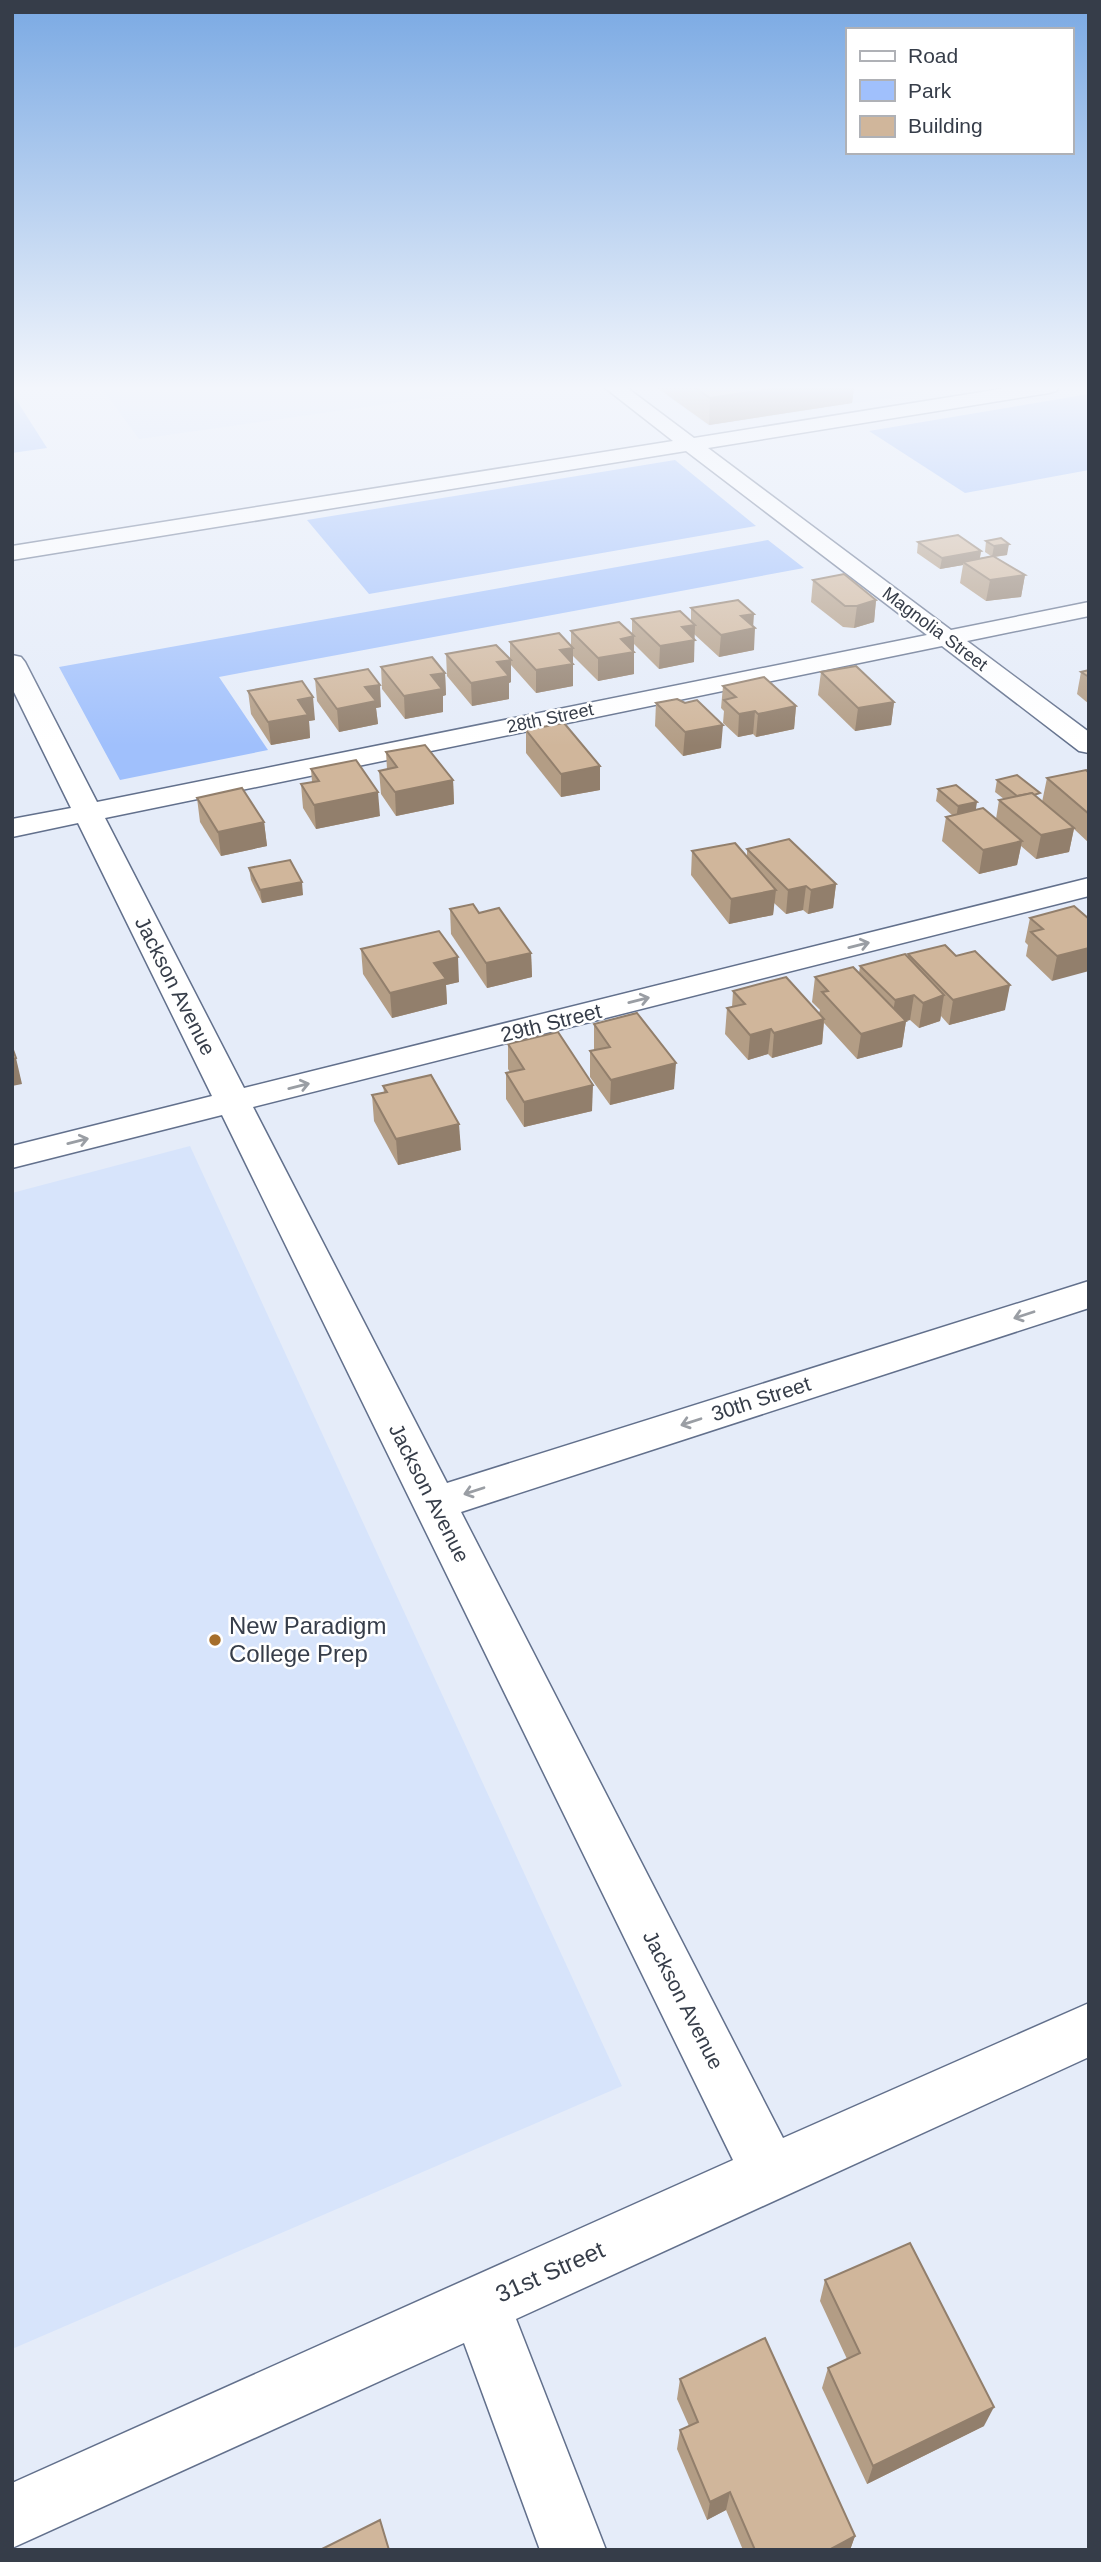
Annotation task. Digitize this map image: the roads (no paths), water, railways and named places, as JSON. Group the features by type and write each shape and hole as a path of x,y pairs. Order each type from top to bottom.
{"street":[{"path":"12,553 301,507"},
{"name":"Magnolia Street","path":"773,507 1089,745"},
{"name":"28th Street","path":"12,828 1089,608"},
{"name":"Jackson Avenue","path":"12,662 770,2173"},
{"name":"29th Street","path":"12,1157 1089,887"},
{"name":"30th Street","path":"434,1504 1089,1294"},
{"name":"31st Street","path":"12,2516 1089,2029"},
{"path":"480,2304 573,2550"}],"place":[{"name":"New Paradigm College Prep","path":"215,1640"}]}
